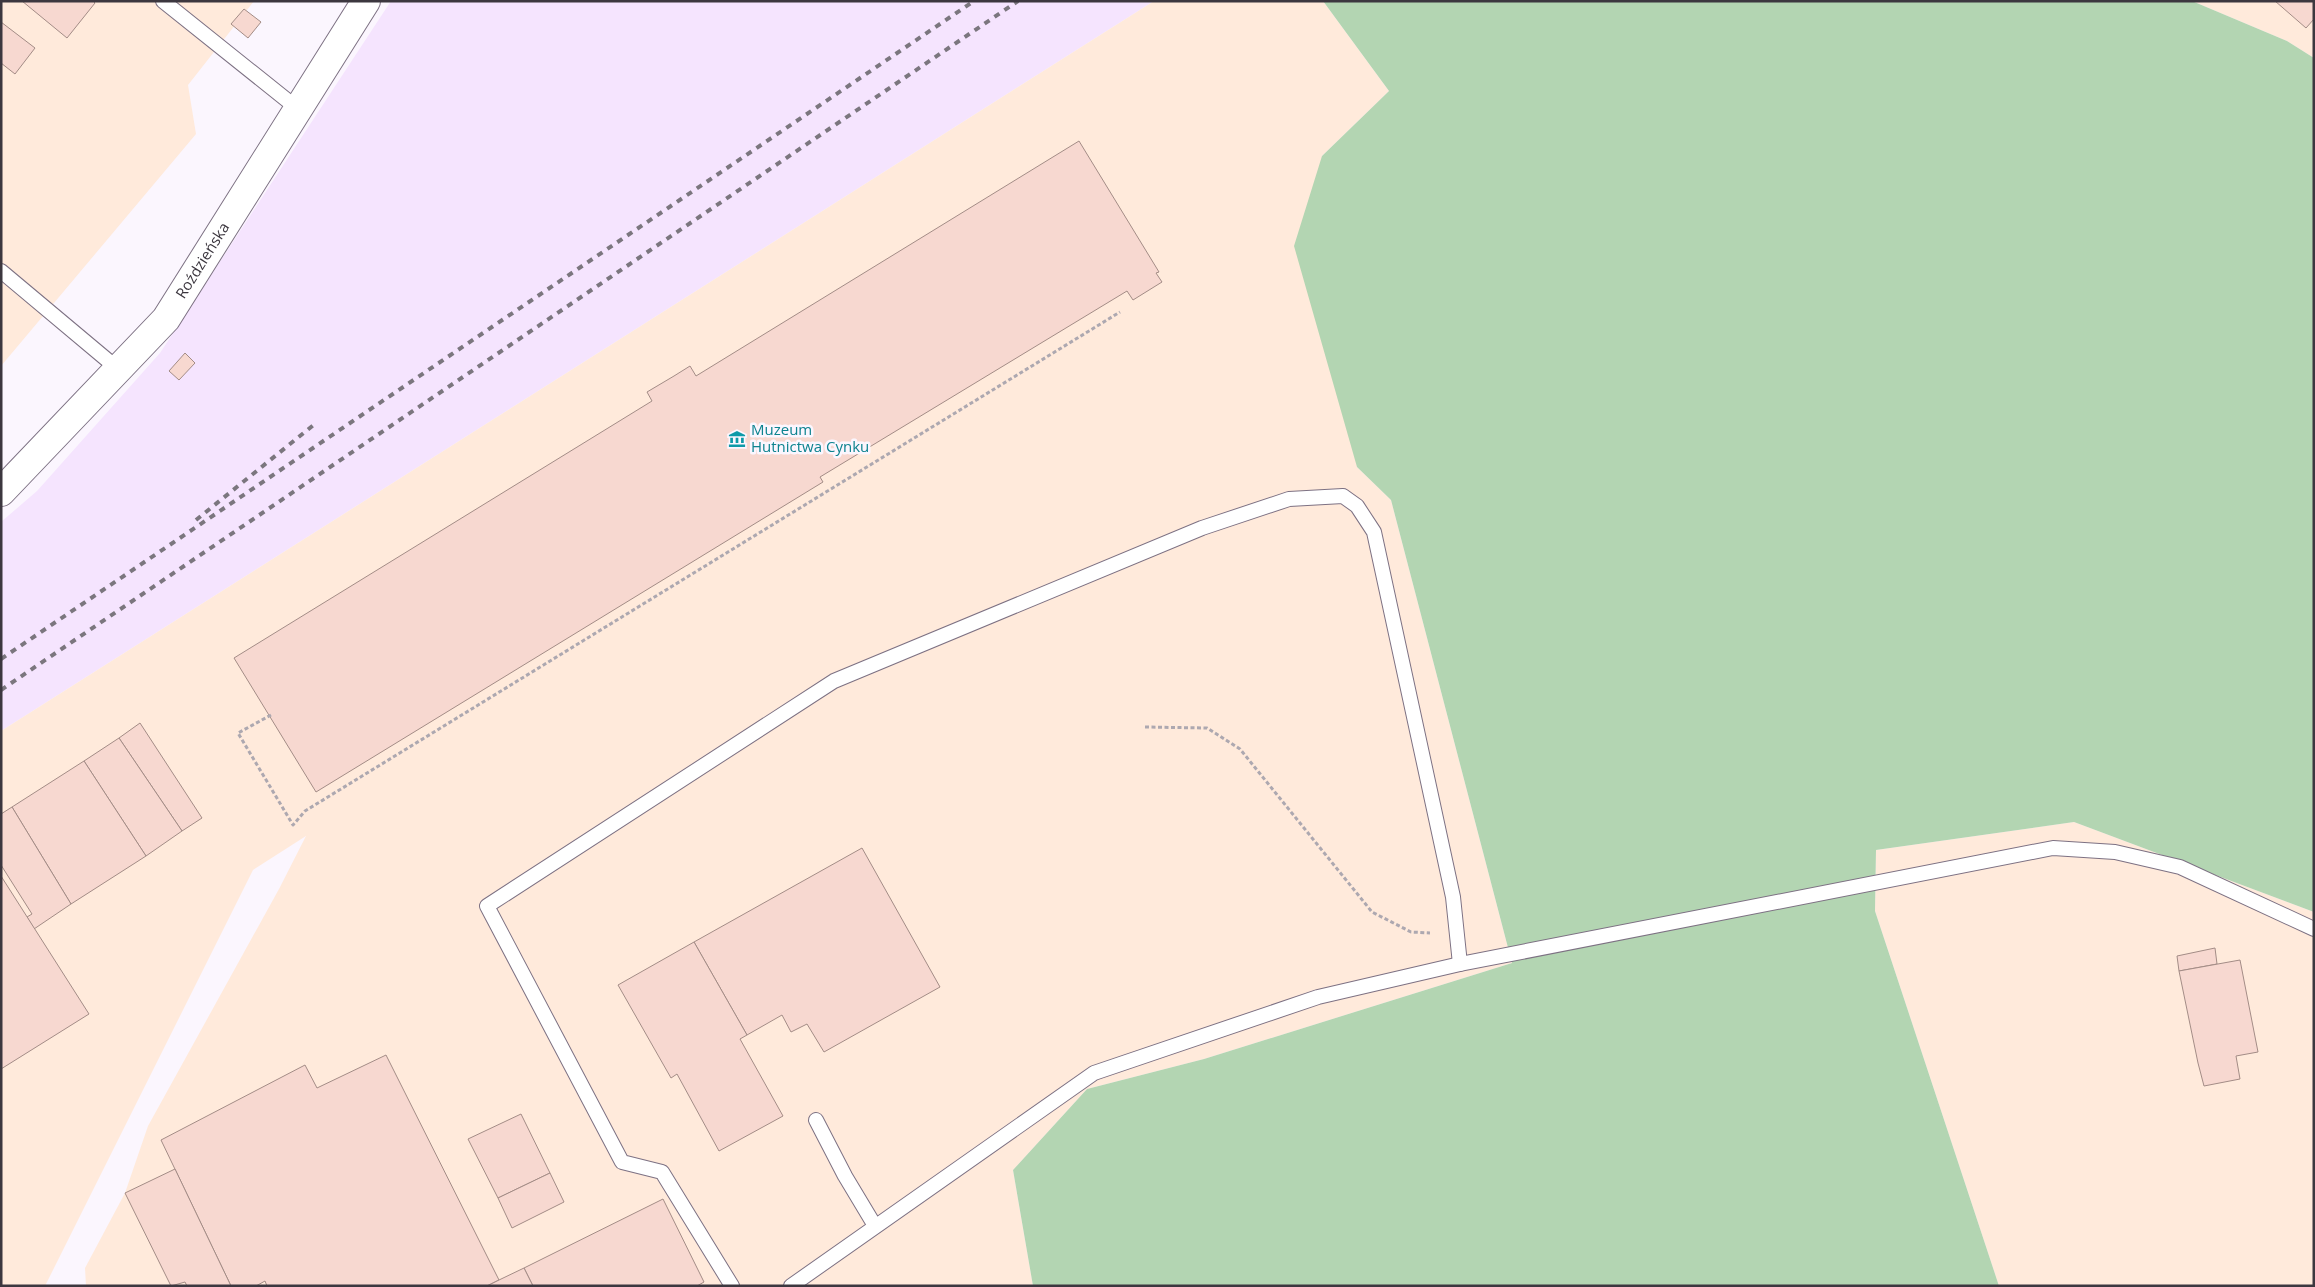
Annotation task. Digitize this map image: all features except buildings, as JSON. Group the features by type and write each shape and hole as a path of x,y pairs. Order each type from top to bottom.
{"street":[{"name":"Roździeńska","path":"1,492 166,319 366,1"}],"lane":[{"path":"163,1 298,109"},
{"path":"1,271 118,369"},
{"path":"732,1286 662,1172 622,1162 487,906 834,681 1202,528 1289,499 1342,496 1357,506 1374,532 1453,897 1460,964"},
{"path":"791,1286 1094,1073 1318,997 1460,964 2053,848 2115,852 2180,866 2314,929"},
{"path":"816,1120 845,1176 875,1226"}],"path":[{"path":"271,715 238,733 293,825 305,811 1120,312"},
{"path":"1145,727 1207,728 1240,749 1372,912 1411,932 1458,935"}],"shaded area":[{"path":"1,1 254,1 188,85 196,134 1,366"},
{"path":"391,1 1154,1 1,731 1,522 37,491 160,353"},
{"path":"1154,1 1323,1 1389,91 1322,156 1357,467 1391,500 1512,963 1204,1059 1087,1089 1013,1170 1033,1286 86,1286 85,1268 125,1193 148,1126 279,889 306,836 253,870 45,1286 1,1286 1,731"},
{"path":"2192,1 2314,1 2314,58 2287,41"},
{"path":"2074,822 2314,912 2314,1286 1999,1286 1875,911 1876,850"}],"green space":[{"path":"1323,1 2192,1 2287,41 2314,58 2314,912 2074,822 1876,850 1875,911 1999,1286 1033,1286 1013,1170 1087,1089 1204,1059 1512,963 1391,500 1357,467 1294,246 1322,156 1389,91"}],"railway":[{"path":"1,659 974,1"},
{"path":"1,690 1018,1"},
{"path":"196,520 316,423"}],"place":[{"name":"Muzeum Hutnictwa Cynku","path":"737,439"}]}
